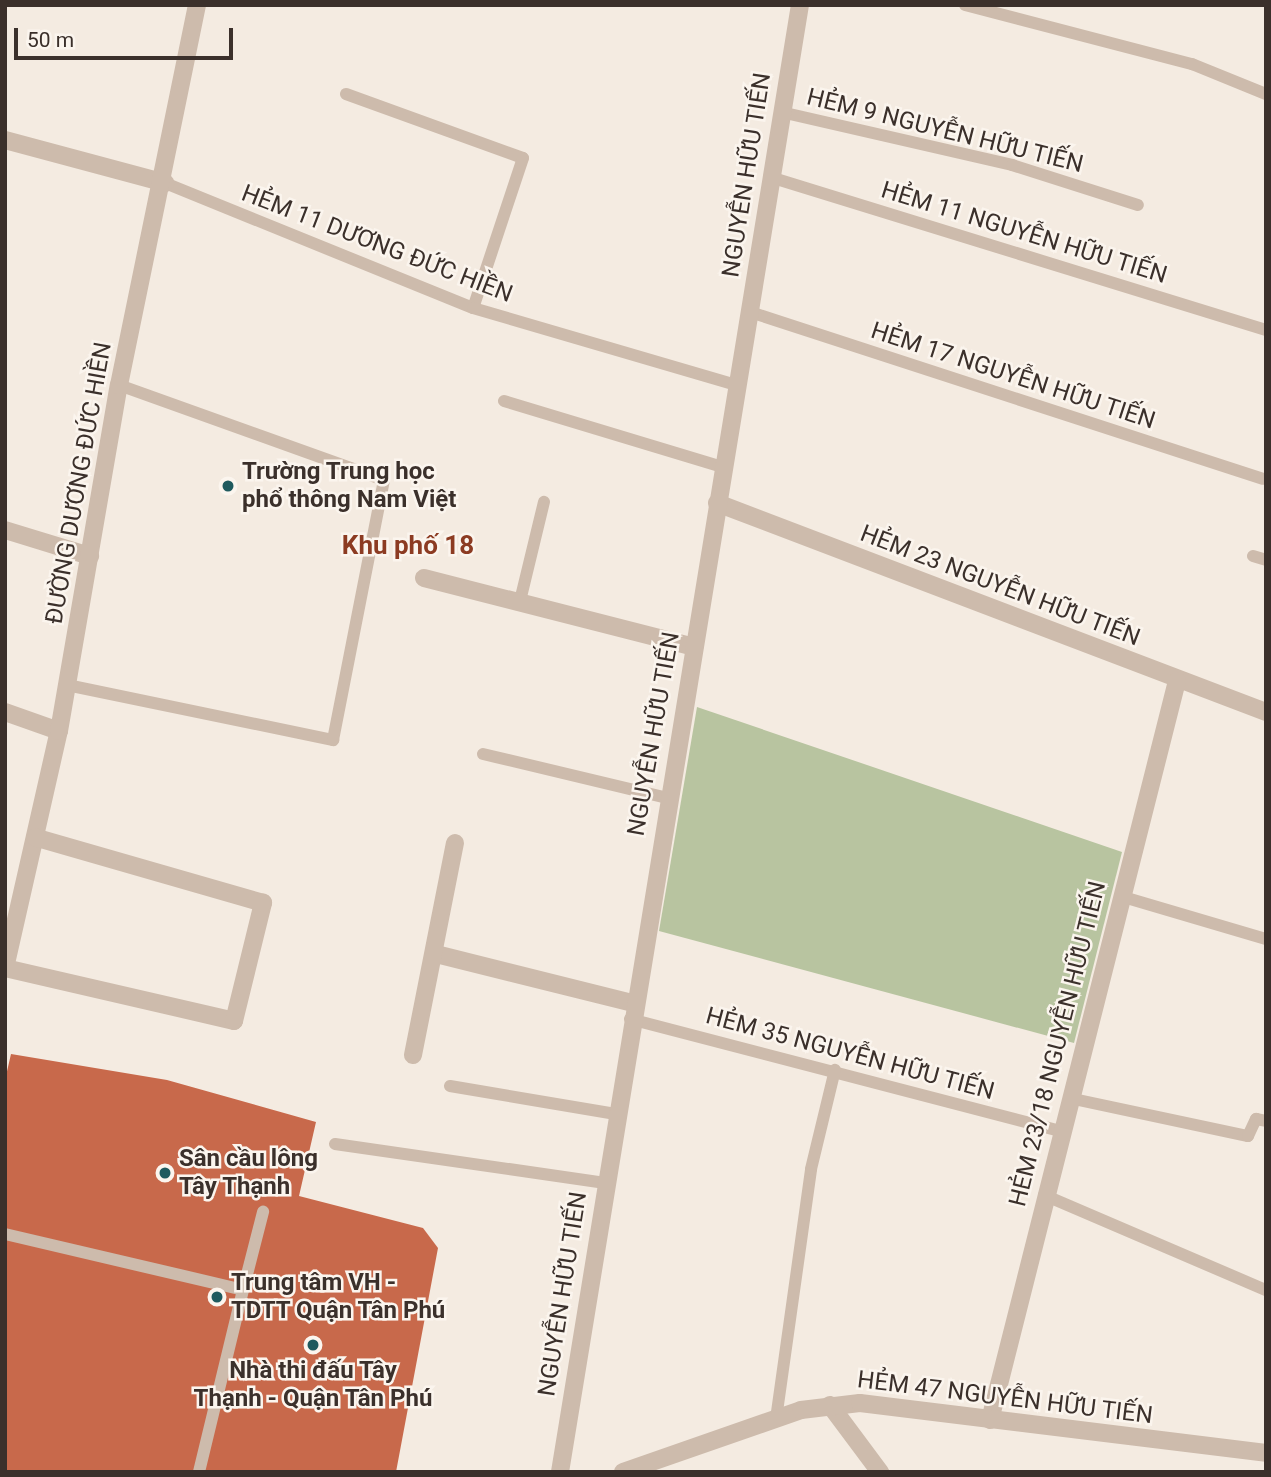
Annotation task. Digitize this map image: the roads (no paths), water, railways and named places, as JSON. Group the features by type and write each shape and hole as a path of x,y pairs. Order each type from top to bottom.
{"street":[{"name":"ĐƯỜNG DƯƠNG ĐỨC HIỀN","path":"5,968 60,731 119,385 165,183 197,5"},
{"name":"NGUYỄN HỮU TIẾN","path":"559,1472 631,1011 800,5"},
{"path":"5,140 165,183"},
{"name":"HẺM 23 NGUYỄN HỮU TIẾN","path":"717,503 1177,681 1266,712"},
{"path":"5,530 90,556"},
{"path":"424,578 694,647"},
{"name":"HẺM 23/18 NGUYỄN HỮU TIẾN","path":"990,1420 1060,1131 1177,681"},
{"path":"5,712 60,731"},
{"path":"5,968 234,1021 263,903 36,837"},
{"path":"413,1055 436,954 455,843"},
{"path":"436,954 631,1011"},
{"path":"830,1405 880,1472"},
{"name":"HẺM 47 NGUYỄN HỮU TIẾN","path":"623,1472 776,1419 830,1405 887,1405 1266,1453"}],"lane":[{"path":"965,5 1192,64 1266,94"},
{"path":"346,94 523,158 473,308"},
{"name":"HẺM 9 NGUYỄN HỮU TIẾN","path":"780,112 1012,165 1138,205"},
{"name":"HẺM 11 NGUYỄN HỮU TIẾN","path":"770,177 1266,330"},
{"name":"HẺM 11 DƯƠNG ĐỨC HIỀN","path":"165,183 473,308 737,385"},
{"name":"HẺM 17 NGUYỄN HỮU TIẾN","path":"750,313 1263,479"},
{"path":"67,685 332,740 384,480 119,385"},
{"path":"504,401 723,467"},
{"path":"520,601 544,502"},
{"path":"483,754 667,797"},
{"path":"1120,896 1266,939"},
{"name":"HẺM 35 NGUYỄN HỮU TIẾN","path":"631,1011 1060,1131"},
{"path":"776,1419 811,1169 835,1070"},
{"path":"450,1086 616,1114"},
{"path":"1069,1098 1248,1136 1256,1119 1266,1121"},
{"path":"335,1144 605,1183"},
{"path":"1044,1195 1266,1290"},
{"path":"199,1472 263,1212"},
{"path":"5,1234 243,1290"}],"place":[{"name":"Trường Trung học phổ thông Nam Việt","path":"228,486"},
{"name":"Sân cầu lông Tây Thạnh","path":"165,1173"},
{"name":"Trung tâm VH - TDTT Quận Tân Phú","path":"217,1297"},
{"name":"Nhà thi đấu Tây Thạnh - Quận Tân Phú","path":"313,1345"}],"district":[{"name":"Khu phố 18","path":"408,546"}]}
